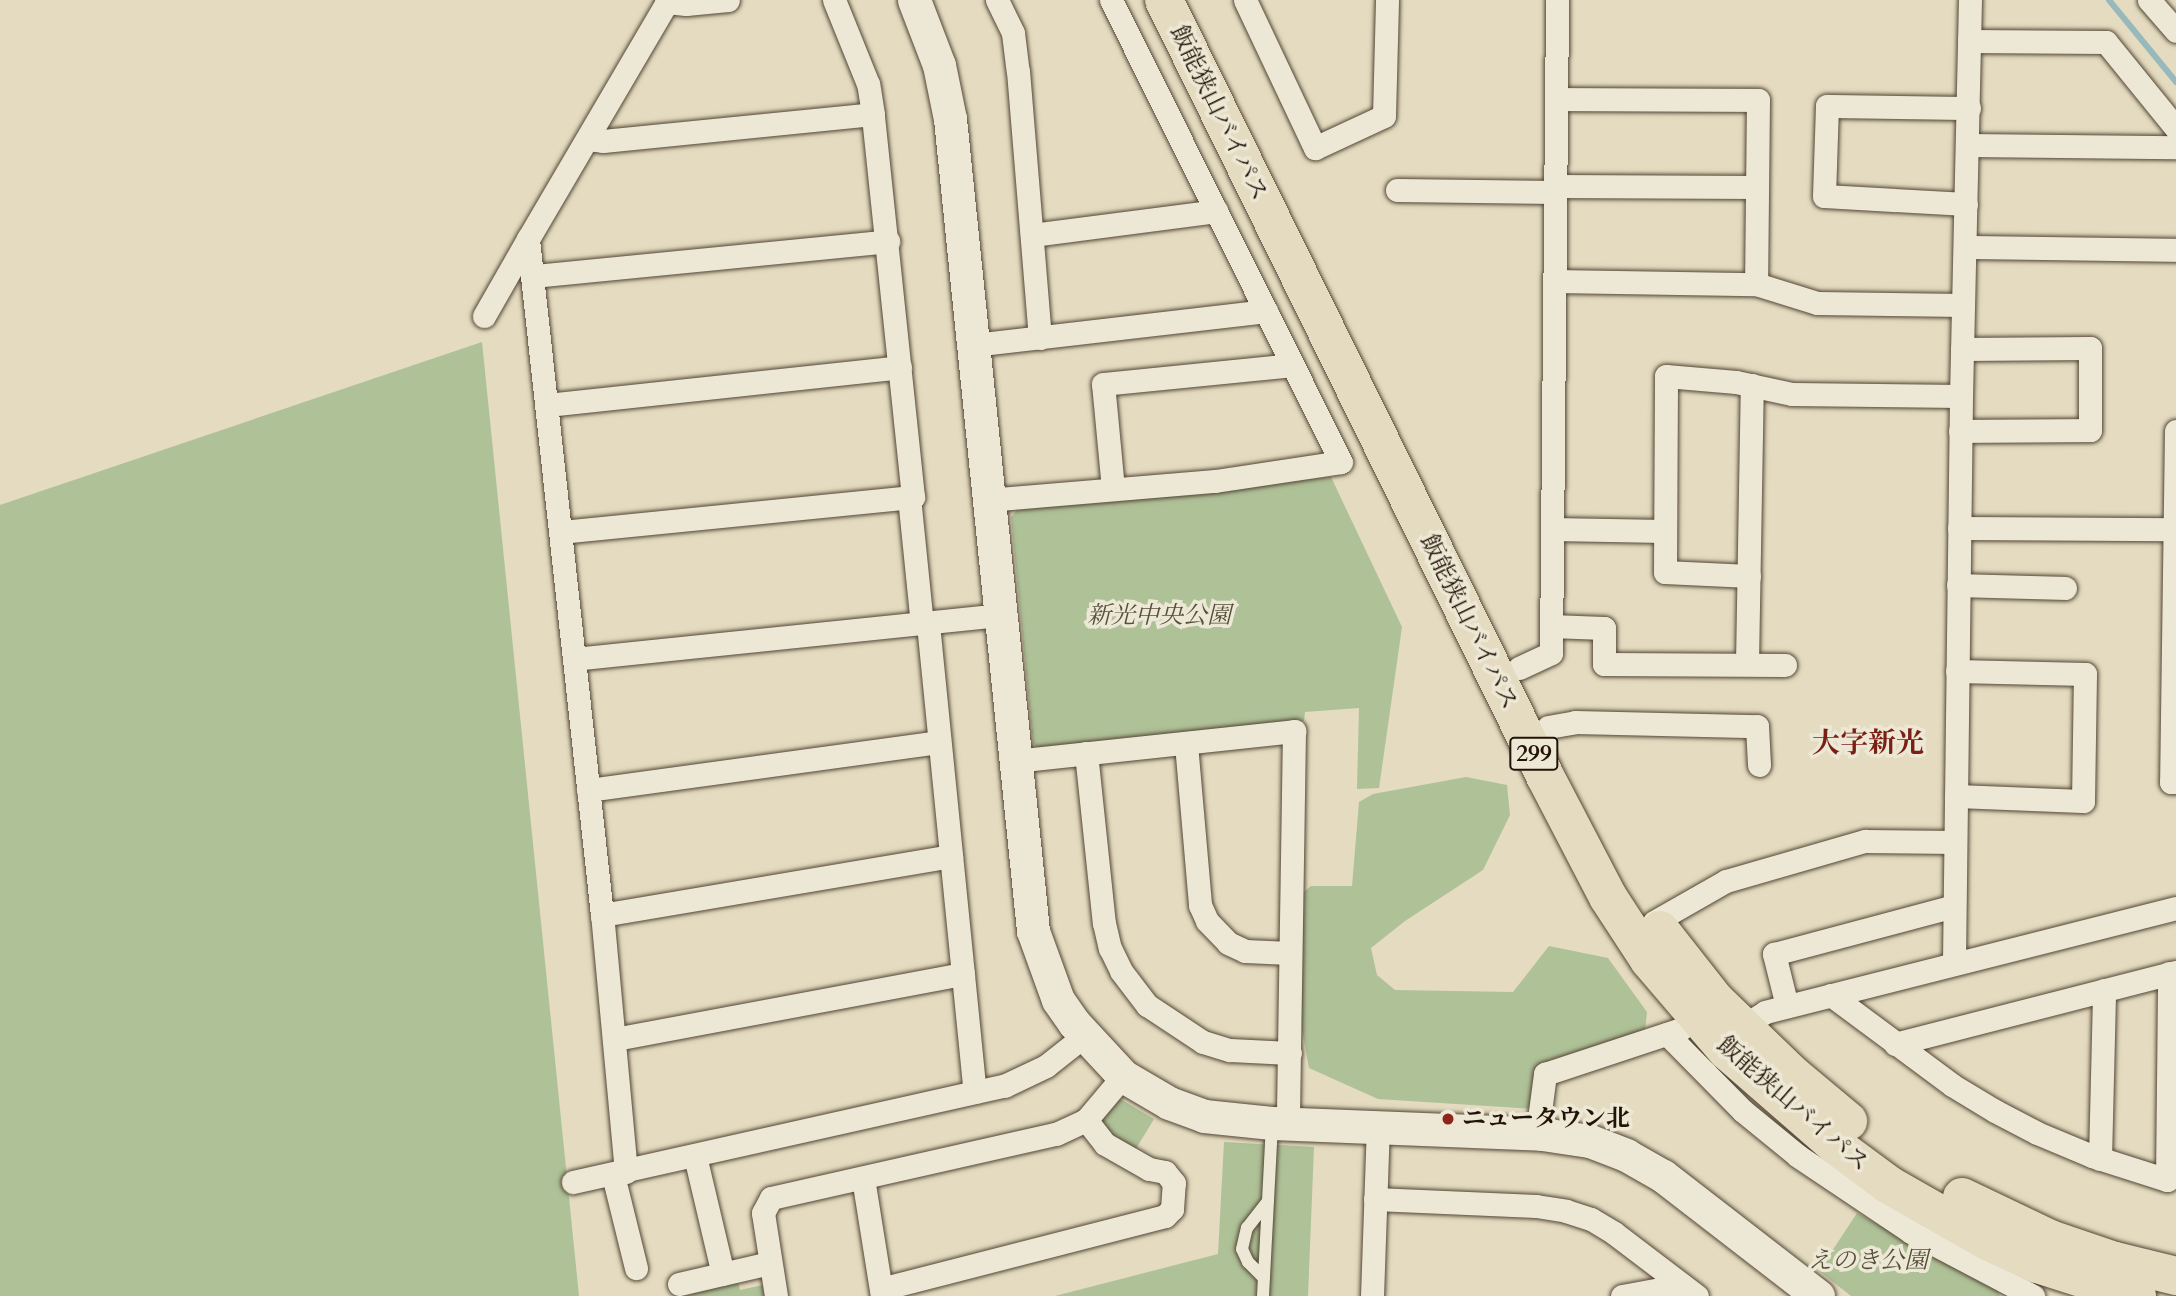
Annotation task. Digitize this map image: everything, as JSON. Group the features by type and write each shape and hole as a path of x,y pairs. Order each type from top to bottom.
{"highway":[{"name":"飯能狭山バイパス","path":"1164,0 1533,751 1608,897 1649,960 1683,1027 1727,1051 1776,1097 1889,1185 1976,1235 2037,1265 2137,1296"},
{"name":"飯能狭山バイパス","path":"1193,0 1548,727 1623,875 1654,922 1715,1000 1793,1076 1905,1164 1999,1217 2050,1239 2115,1261 2176,1276"}],"street":[{"path":"484,316 667,1 686,4 728,0"},
{"path":"561,531 913,496 873,114 868,84 834,0"},
{"path":"914,0 930,37 946,96 1033,931 1058,1000 1084,1035 1123,1076 1169,1103 1204,1116 1537,1134 1590,1141 1626,1155 1663,1176 1818,1296"},
{"path":"997,0 1013,33 1040,338"},
{"path":"987,500 1214,481 1341,462 1111,0"},
{"path":"1245,0 1315,148 1384,116 1387,0"},
{"path":"1519,668 1551,653 1557,0"},
{"path":"1954,962 1960,431 1970,0"},
{"path":"2149,0 2176,31"},
{"path":"1969,41 2106,42 2176,128"},
{"path":"1556,99 1758,100 1756,284"},
{"path":"1966,204 1824,197 1827,106 1969,108"},
{"path":"587,139 603,141 873,114"},
{"path":"1968,145 2176,147"},
{"path":"1397,190 1757,187"},
{"path":"1032,235 1216,211"},
{"path":"528,239 615,1039 620,1173 636,1268"},
{"path":"534,276 888,241"},
{"path":"1965,247 2176,250"},
{"path":"1554,281 1756,284 1817,303 1963,305"},
{"path":"973,345 1266,311"},
{"path":"1960,431 2090,430 2090,348 1962,349"},
{"path":"1113,489 1103,384 1292,365"},
{"path":"547,405 900,367"},
{"path":"1749,576 1665,572 1667,376 1752,385 1793,394 1961,396"},
{"path":"1747,663 1752,385"},
{"path":"2176,431 2171,782 2176,782"},
{"path":"909,497 939,742 975,1092"},
{"path":"1552,528 1665,531"},
{"path":"1959,528 2175,529"},
{"path":"1958,585 2065,588"},
{"path":"574,659 1000,615"},
{"path":"1551,626 1604,628 1604,664 1785,665"},
{"path":"1956,796 2083,801 2085,674 1957,671"},
{"path":"1548,727 1575,722 1757,726 1759,765"},
{"path":"1014,761 1294,731 1290,1053 1280,1122"},
{"path":"588,790 939,742"},
{"path":"1186,744 1200,905 1207,921 1228,943 1245,951 1290,953"},
{"path":"1086,753 1104,923 1110,948 1121,971 1147,1005 1203,1042 1230,1050 1290,1053"},
{"path":"1654,922 1726,881 1865,841 1955,842"},
{"path":"602,915 951,856"},
{"path":"1787,1006 1774,954 1954,906"},
{"path":"1743,1026 1765,1012 1787,1006 2176,908"},
{"path":"1831,995 1895,1044 1995,1111 2037,1133 2100,1159 2167,1180 2173,973 1895,1044"},
{"path":"615,1039 963,974"},
{"path":"2100,1159 2104,990"},
{"path":"1537,1134 1545,1074 1683,1027 1743,1111 1798,1156 1911,1232 2020,1293"},
{"path":"573,1182 975,1092 1032,1074 1084,1035"},
{"path":"776,1296 763,1213 771,1198 1056,1134 1086,1120 1123,1076"},
{"path":"863,1178 882,1293 1165,1216 1172,1209 1174,1183 1165,1172 1149,1169 1105,1144 1086,1120"},
{"path":"1372,1296 1378,1126"},
{"path":"695,1156 723,1274"},
{"path":"1375,1199 1536,1206 1566,1211 1591,1219 1614,1233 1689,1290"},
{"path":"678,1284 770,1263"},
{"path":"1622,1296 1689,1290"}],"lane":[{"path":"1263,1296 1268,1202 1280,1122"},
{"path":"1264,1278 1248,1262 1242,1249 1247,1228 1268,1202"}],"green space":[{"path":"482,342 579,1296 0,1296 0,505"},
{"name":"新光中央公園","path":"1331,477 1402,627 1379,788 1357,789 1359,708 1305,712 1304,721 1189,734 1039,749 1033,743 1011,517 1017,510"},
{"path":"1466,777 1507,785 1510,815 1483,870 1405,921 1371,948 1377,975 1395,990 1513,992 1549,946 1608,958 1647,1012 1645,1032 1543,1063 1535,1109 1378,1099 1309,1068 1300,1019 1300,895 1311,886 1352,886 1359,802 1373,794"},
{"path":"1117,1097 1154,1119 1134,1152 1099,1127 1100,1117"},
{"path":"1224,1142 1314,1147 1308,1296 1055,1296 1218,1254"},
{"name":"えのき公園","path":"1857,1213 1997,1290 2000,1296 1851,1296 1819,1271"},
{"path":"738,1281 740,1290 768,1284 770,1296 685,1296"}],"waterway":[{"path":"2109,0 2176,82"}],"place":[{"name":"ニュータウン北","path":"1448,1119"}],"district":[{"name":"大字新光","path":"1868,743"}]}
